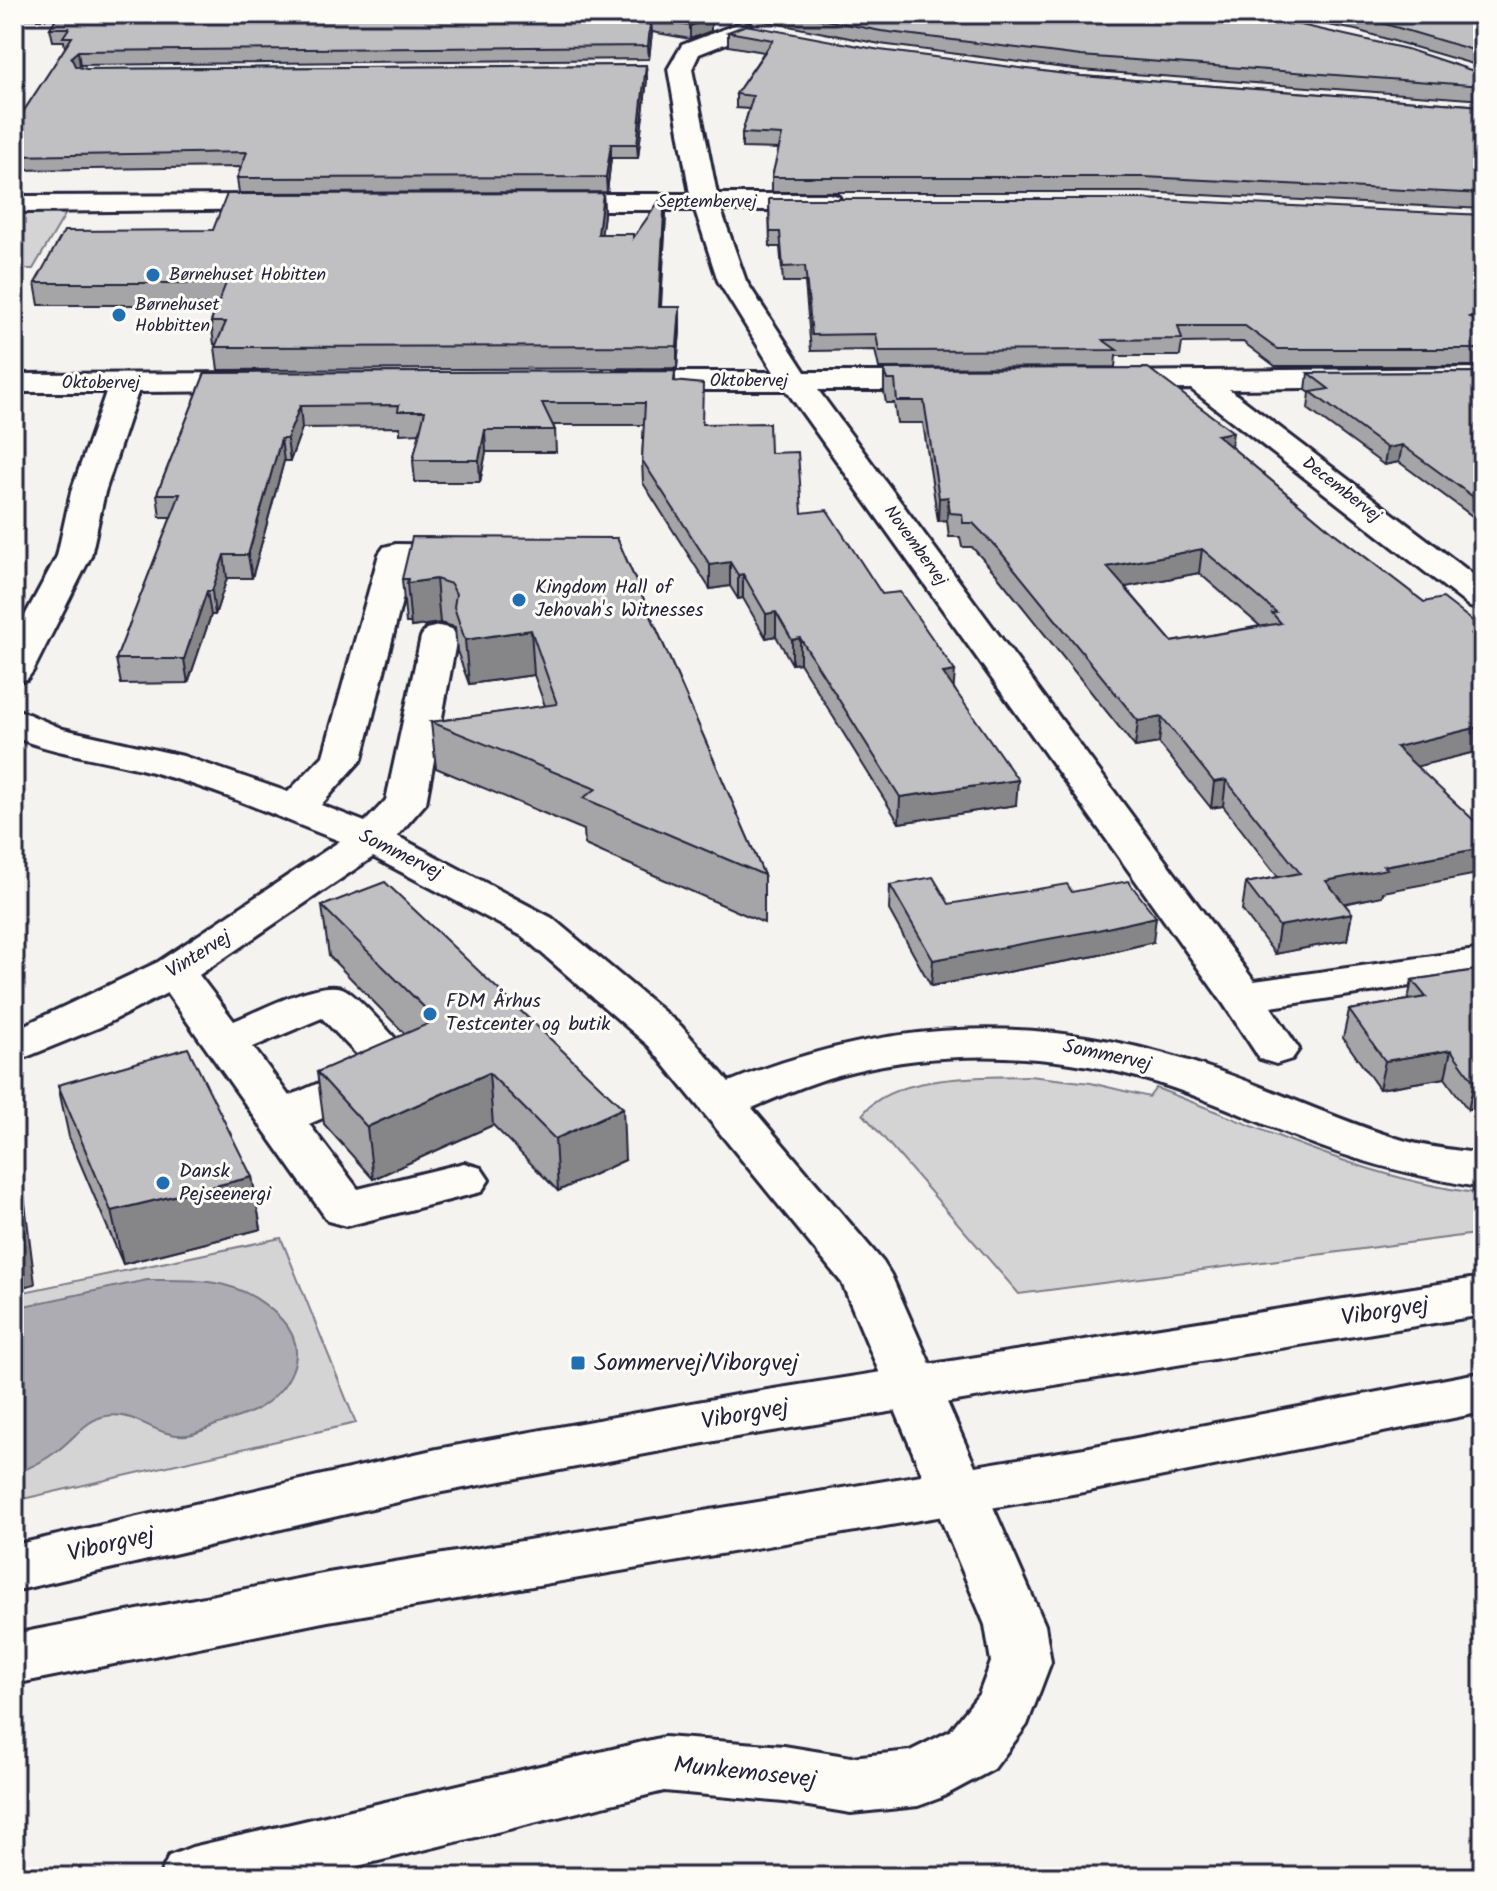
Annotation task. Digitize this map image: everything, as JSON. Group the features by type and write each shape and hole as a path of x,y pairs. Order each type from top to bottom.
{"street":[{"name":"Novembervej","path":"697,18 756,32 690,50 672,69 705,201 732,281 796,382 1242,997 1276,1049"},
{"name":"Septembervej","path":"515,202 861,202"},
{"path":"26,204 308,203"},
{"path":"1074,381 1483,377"},
{"name":"Decembervej","path":"1198,380 1483,599"},
{"name":"Oktobervej","path":"583,381 981,381"},
{"name":"Oktobervej","path":"14,383 291,382"},
{"path":"14,671 74,556 88,492 125,383"},
{"path":"295,808 342,759 396,554 503,555"},
{"name":"Vintervej","path":"14,1047 84,1017 174,972 371,839 406,803 439,637"},
{"name":"Sommervej","path":"14,720 51,738 169,764 295,808 371,839 537,927 665,1036 865,1275 914,1389"},
{"path":"1242,997 1483,962"},
{"path":"174,972 346,1209 464,1180"},
{"path":"225,1042 329,999 396,1068 280,1118"},
{"name":"Sommervej","path":"722,1103 803,1070 882,1052 964,1042 1032,1043 1075,1047 1159,1067 1362,1145 1420,1161 1483,1171"},
{"name":"Viborgvej","path":"14,1568 437,1471 736,1416 1483,1296"},
{"name":"Munkemosevej","path":"192,1877 664,1764 784,1774 851,1785 918,1778 972,1750 1005,1707 1021,1662 1015,1625 914,1389"},
{"path":"14,1659 344,1595 1084,1470 1483,1392"}],"shaded area":[{"path":"14,213 66,213 33,269 14,269"},
{"path":"1029,1076 1091,1083 1149,1097 1156,1088 1357,1165 1440,1187 1483,1194 1483,1233 1019,1294 863,1114 895,1091 916,1085 964,1078"},
{"path":"281,1238 356,1423 14,1501 14,1294"},
{"path":"147,1280 219,1284 236,1288 267,1306 291,1332 295,1345 296,1358 287,1382 256,1410 191,1434 166,1433 117,1415 99,1418 47,1458 14,1474 14,1308"}],"building":[{"path":"59,14 696,14 711,17 690,26 651,19 648,46 78,51 71,57 75,66 86,69 646,65 637,144 611,144 606,177 237,178 247,152 14,156 14,126 72,37 63,37 69,28 50,28"},
{"path":"795,14 1252,14 1407,49 1483,74 1483,86 1081,56 881,31"},
{"path":"1344,14 1483,14 1483,53 1358,16"},
{"path":"746,25 880,50 1081,76 1483,106 1483,194 1144,177 772,177 782,135 742,133 753,96 736,94 773,40 728,32"},
{"path":"603,193 598,234 633,234 633,238 665,193 659,307 680,307 677,346 215,347 226,322 211,322 226,283 35,283 64,231 213,230 227,194"},
{"path":"769,199 1143,199 1483,215 1483,317 1470,317 1483,325 1483,349 1277,349 1245,326 1178,326 1182,339 1103,340 1117,350 879,351 876,334 812,335 805,266 783,267 780,232 770,232"},
{"path":"1148,368 1233,432 1217,435 1334,533 1424,602 1443,598 1483,629 1472,634 1483,642 1483,726 1396,747 1483,829 1483,848 1384,866 1387,869 1326,881 1352,913 1279,926 1246,883 1300,873 1226,780 1214,782 1162,717 1138,721 999,550 973,523 963,523 962,514 950,513 948,497 939,498 924,401 897,401 895,380 887,380 884,369","holes":["1202,549 1276,612 1272,613 1281,623 1172,642 1107,567"]},
{"path":"675,371 674,381 703,384 702,424 769,423 770,453 798,452 802,513 827,510 882,594 900,592 955,671 943,673 1018,780 900,797 800,638 792,640 776,612 766,614 743,574 738,575 730,562 710,565 642,460 645,403 542,403 555,430 485,430 479,460 413,460 425,411 398,411 399,405 300,406 287,439 281,439 248,555 224,555 212,591 207,591 184,659 116,659 180,494 157,494 205,373"},
{"path":"1483,372 1483,443 1480,443 1483,445 1483,504 1402,445 1387,448 1311,392 1329,389 1308,373"},
{"path":"412,537 617,538 764,875 583,798 596,789 431,722 557,704 531,630 465,640 454,607 456,594 451,584 436,579 407,583 408,579 402,579"},
{"path":"933,877 949,904 1067,884 1072,892 1128,881 1156,917 933,960 890,885"},
{"path":"385,882 623,1108 555,1139 489,1073 367,1127 317,1072 437,1020 322,906"},
{"path":"1483,969 1483,1080 1474,1082 1451,1050 1385,1061 1349,1010 1426,997 1412,980"},
{"path":"188,1048 252,1177 111,1211 58,1085"},
{"path":"14,1154 25,1242 14,1245"}],"place":[{"name":"Børnehuset Hobitten","path":"153,275"},
{"name":"Børnehuset Hobbitten","path":"119,315"},
{"name":"Kingdom Hall of Jehovah's Witnesses","path":"519,600"},
{"name":"FDM Århus Testcenter og butik","path":"430,1014"},
{"name":"Dansk Pejseenergi","path":"163,1183"},
{"name":"Sommervej/Viborgvej","path":"578,1363"}]}
